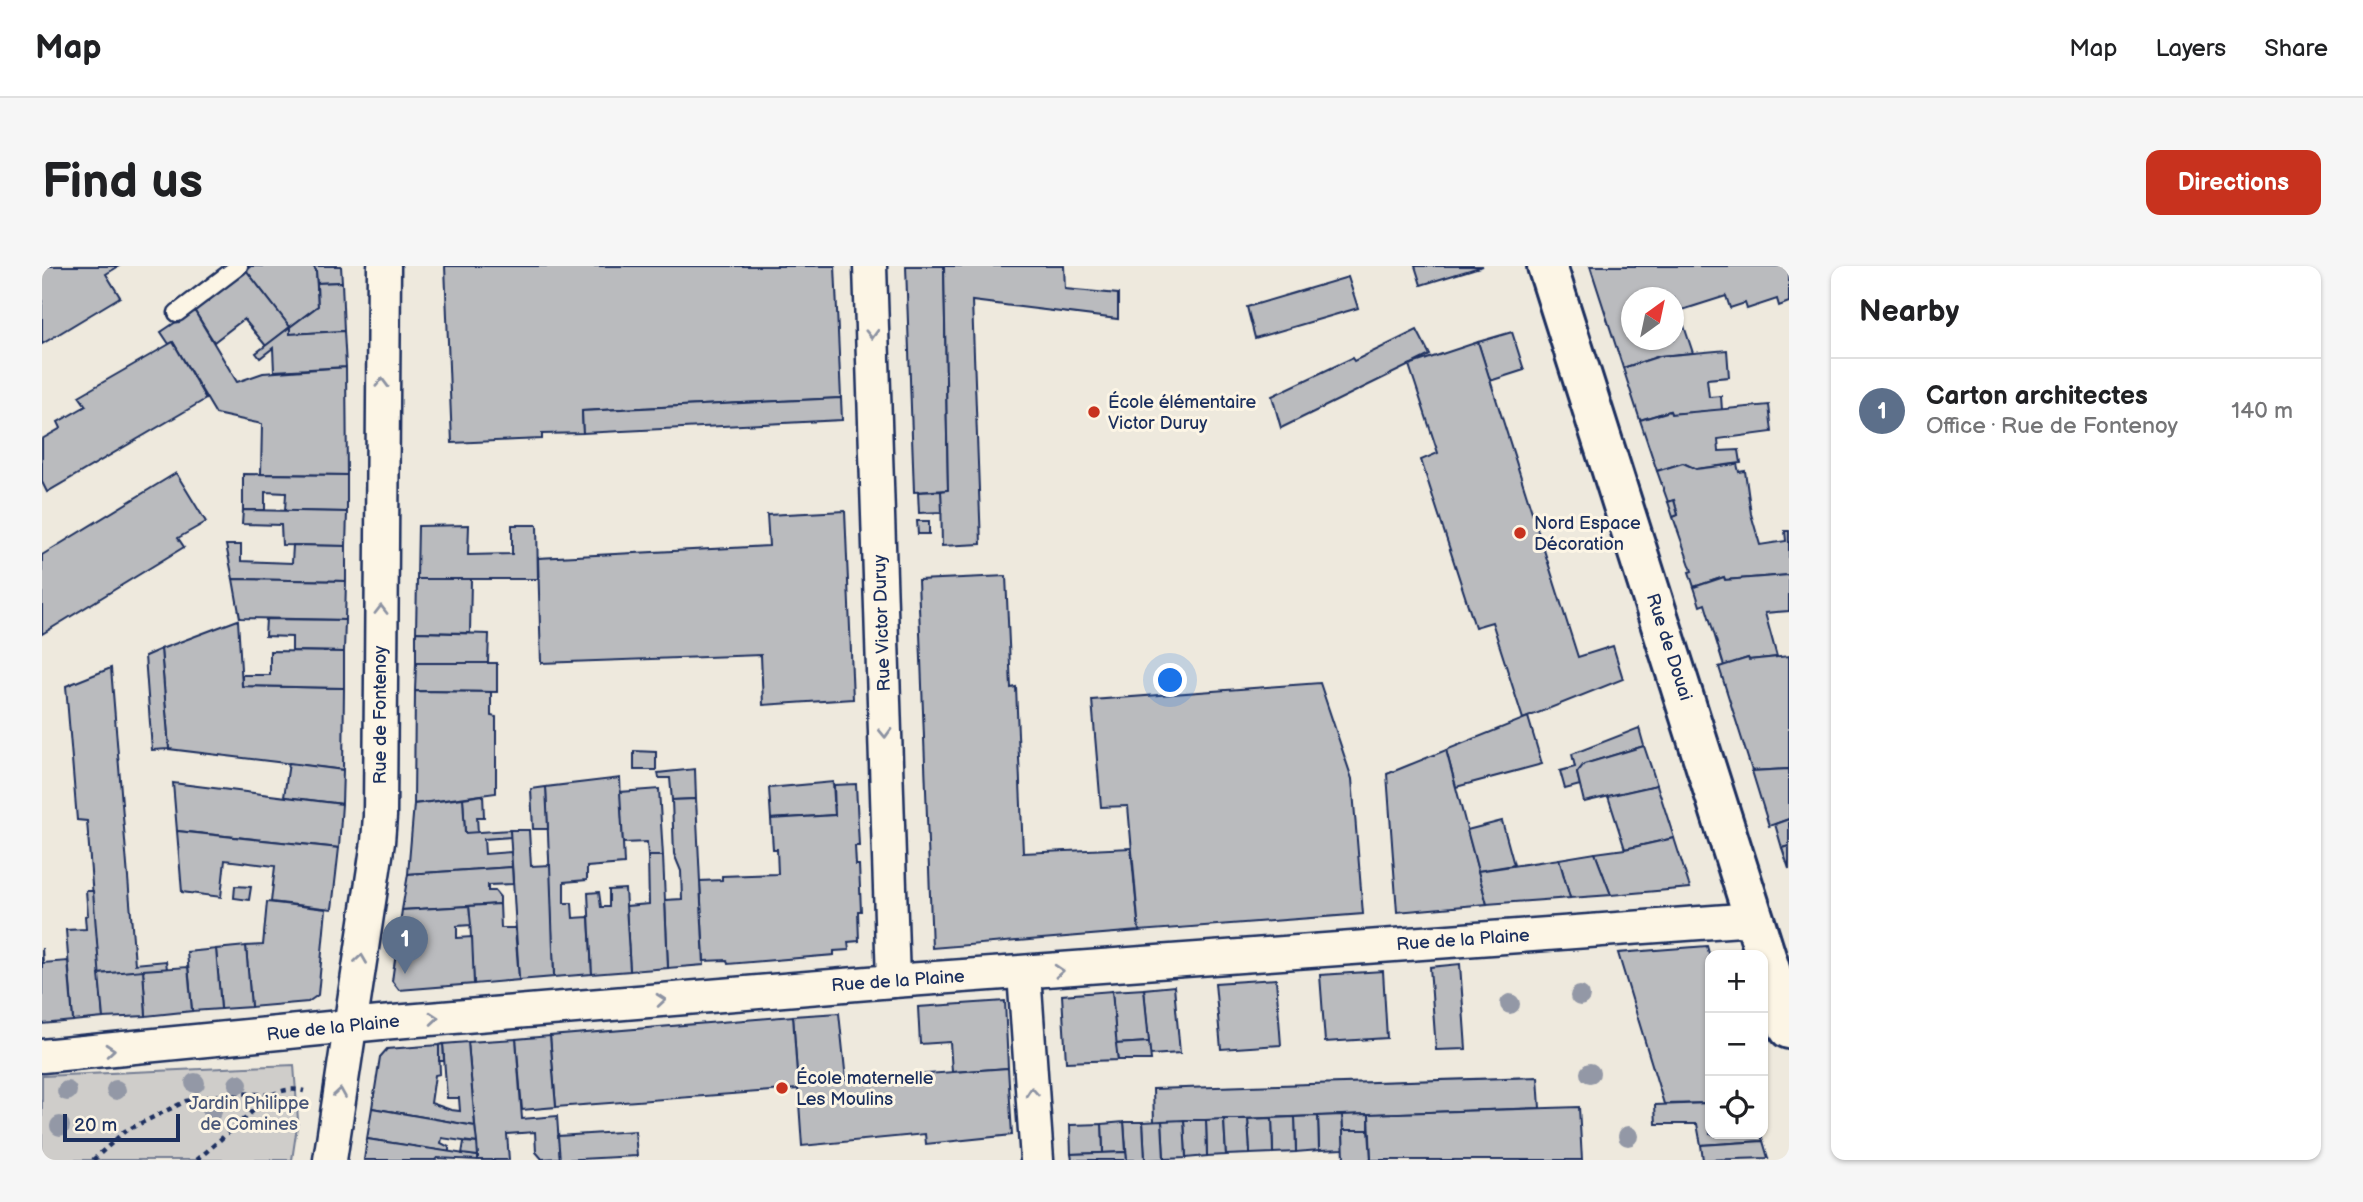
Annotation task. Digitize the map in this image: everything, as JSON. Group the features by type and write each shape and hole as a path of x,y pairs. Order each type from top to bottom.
{"street":[{"name":"Rue de Fontenoy","path":"330,1160 380,816 384,266"},
{"name":"Rue Victor Duruy","path":"870,266 894,981"},
{"name":"Rue de Douai","path":"1547,266 1789,1029"},
{"name":"Rue de la Plaine","path":"42,1056 894,981 1755,919"},
{"path":"1024,973 1037,1160"}],"lane":[{"path":"177,313 239,266"}],"path":[{"path":"197,1160 280,1091"},
{"path":"93,1160 125,1131 186,1101 234,1093 271,1096"}],"green space":[{"name":"Jardin Philippe de Comines","path":"294,1065 298,1120 292,1160 42,1160 42,1076"}],"building":[{"path":"42,266 119,266 106,274 120,297 42,344"},
{"path":"251,266 313,266 316,270 318,306 290,327 246,270"},
{"path":"313,266 341,266 342,282 317,283"},
{"path":"445,266 835,266 841,398 582,411 583,433 542,434 542,439 452,443"},
{"path":"906,266 944,266 948,490 914,492"},
{"path":"944,266 1064,266 1065,289 1118,294 1118,319 972,301 981,544 942,546 941,491 948,490"},
{"path":"1415,266 1483,266 1421,285"},
{"path":"1590,266 1789,266 1789,302 1779,306 1777,299 1747,309 1745,303 1730,308 1726,296 1684,309 1684,287 1621,287 1621,350 1684,350 1684,326 1693,353 1660,356 1623,368"},
{"path":"246,270 290,327 266,346 244,319 214,342 194,310"},
{"path":"1348,277 1358,308 1255,338 1247,307"},
{"path":"342,282 344,331 290,334 290,327 318,306 317,283"},
{"path":"194,310 237,382 263,373 346,367 347,475 261,474 262,424 216,414 173,342 169,344 161,332"},
{"path":"290,327 290,334 344,331 346,367 274,371 273,348 260,358 256,353"},
{"path":"1417,330 1430,355 1281,428 1272,396 1352,358 1354,361"},
{"path":"1512,332 1524,370 1490,381 1478,342"},
{"path":"173,342 206,399 47,492 42,482 42,439 61,428 58,422 86,406 79,396"},
{"path":"1478,342 1578,657 1613,646 1623,679 1523,719 1492,622 1475,627 1421,460 1438,453 1409,365"},
{"path":"1727,350 1729,377 1707,379 1709,397 1721,396 1722,410 1671,414 1670,411 1640,420 1623,368 1660,356"},
{"path":"841,398 842,420 583,433 582,411"},
{"path":"1769,405 1772,432 1718,439 1719,451 1739,450 1741,463 1696,469 1683,463 1657,471 1640,420 1670,411 1671,414"},
{"path":"1683,463 1696,469 1737,464 1739,472 1745,471 1751,514 1760,545 1786,541 1785,531 1789,531 1789,575 1725,580 1724,577 1694,587 1689,572 1692,571 1673,517 1678,515 1674,500 1668,502 1657,471"},
{"path":"176,473 206,522 178,538 184,547 42,634 42,555"},
{"path":"243,474 347,475 347,512 285,511 286,493 265,492 265,510 243,510"},
{"path":"941,491 942,512 919,513 918,492"},
{"path":"1674,500 1678,515 1673,517 1668,502"},
{"path":"243,510 347,512 346,546 282,545 281,525 242,524"},
{"path":"845,511 853,699 763,705 761,655 541,663 538,558 769,546 767,515"},
{"path":"917,521 929,521 929,534 918,534"},
{"path":"469,525 468,555 512,554 512,525 537,525 538,579 417,579 418,526"},
{"path":"226,545 241,545 241,561 292,563 293,545 346,546 346,581 233,579"},
{"path":"1789,575 1789,611 1765,613 1777,657 1748,658 1724,666 1705,604 1700,606 1694,587 1724,577 1725,580"},
{"path":"1006,576 1011,688 1016,687 1023,853 1131,848 1139,931 932,948 918,580"},
{"path":"233,579 346,581 345,620 240,618"},
{"path":"417,579 471,579 470,633 416,632"},
{"path":"266,619 345,620 344,652 292,651 292,637 265,636"},
{"path":"238,620 242,686 344,688 343,770 169,749 161,649"},
{"path":"416,632 489,634 488,663 416,663"},
{"path":"161,649 169,749 152,750 145,656"},
{"path":"270,651 344,652 344,688 242,686 242,675 270,675"},
{"path":"1789,656 1789,769 1752,771 1719,667 1748,658"},
{"path":"416,663 497,663 497,692 415,691"},
{"path":"111,668 135,964 166,961 167,969 99,974 87,821 77,820 66,686"},
{"path":"1320,683 1352,779 1363,914 1139,931 1128,806 1101,807 1092,700"},
{"path":"415,691 491,692 491,716 496,717 496,793 414,804"},
{"path":"1528,717 1542,764 1456,787 1446,750"},
{"path":"1639,728 1644,746 1584,764 1577,773 1580,785 1565,789 1560,771 1575,767 1572,754"},
{"path":"1644,746 1657,785 1584,802 1577,773 1584,764"},
{"path":"1446,750 1487,904 1397,912 1387,774"},
{"path":"634,751 656,752 656,770 634,770"},
{"path":"289,763 343,770 342,804 284,797"},
{"path":"695,769 696,799 672,800 670,778 659,778 658,773"},
{"path":"1789,769 1789,819 1769,826 1752,771"},
{"path":"620,778 624,864 587,867 587,880 564,882 564,903 572,903 573,918 589,917 592,974 554,977 546,787"},
{"path":"833,782 835,815 771,819 769,788"},
{"path":"173,783 342,804 339,848 177,831"},
{"path":"856,784 859,846 855,846 856,865 859,865 861,911 858,911 859,941 848,942 849,950 834,951 834,955 728,964 727,960 704,961 700,881 722,880 722,876 778,874 777,849 773,849 771,819 835,815 834,785"},
{"path":"1657,785 1674,838 1625,849 1608,796"},
{"path":"546,787 548,829 533,829 531,789"},
{"path":"659,789 663,856 648,856 647,842 623,843 620,792"},
{"path":"483,795 484,817 477,817 478,833 465,833 463,798"},
{"path":"463,798 465,833 510,830 511,837 484,839 485,854 511,852 512,867 408,874 414,804"},
{"path":"696,799 704,965 668,968 665,900 682,899 681,871 674,854 672,800"},
{"path":"1789,819 1789,846 1782,848 1775,824"},
{"path":"1502,821 1514,865 1478,871 1467,830"},
{"path":"510,830 529,830 531,866 550,865 554,977 519,980"},
{"path":"177,831 339,848 332,909 271,902 275,866 225,860 221,897 182,892"},
{"path":"1674,838 1690,888 1611,895 1595,853"},
{"path":"1789,846 1789,869 1782,848"},
{"path":"1595,853 1611,895 1570,898 1559,859"},
{"path":"648,856 663,856 668,968 630,971 626,906 649,904"},
{"path":"1559,859 1570,898 1487,904 1478,871"},
{"path":"512,867 513,884 488,885 488,891 495,891 500,897 500,904 402,910 408,874"},
{"path":"235,886 251,887 249,900 234,898"},
{"path":"625,889 630,971 592,974 588,893 599,892 601,907 609,907 609,890"},
{"path":"86,891 93,891 103,1018 73,1021 66,930 86,929"},
{"path":"267,902 326,909 318,995 308,1002 251,1007 246,946 263,945"},
{"path":"500,904 501,928 515,928 519,980 474,984 469,906"},
{"path":"469,906 471,925 457,926 457,938 472,937 474,984 399,990 392,981 402,910"},
{"path":"246,946 251,1007 221,1009 216,949"},
{"path":"1707,946 1705,1103 1664,1104 1618,953"},
{"path":"42,948 43,963 68,961 73,1021 42,1024"},
{"path":"216,949 221,1009 192,1011 187,952"},
{"path":"1460,964 1466,1049 1436,1050 1430,967"},
{"path":"188,967 192,1011 146,1016 143,970"},
{"path":"143,970 146,1016 103,1018 99,974"},
{"path":"1383,971 1387,1038 1325,1042 1320,975"},
{"path":"1276,979 1281,1045 1221,1049 1215,983"},
{"path":"1174,986 1180,1053 1150,1055 1144,989"},
{"path":"1144,989 1149,1042 1116,1044 1112,991"},
{"path":"1112,991 1118,1060 1066,1062 1062,995"},
{"path":"1005,1001 1008,1068 952,1072 950,1042 920,1044 918,1007"},
{"path":"839,1013 846,1080 1008,1068 1012,1135 926,1144 925,1134 802,1146 793,1016"},
{"path":"793,1016 798,1089 556,1107 550,1036"},
{"path":"550,1036 556,1107 522,1110 516,1039"},
{"path":"516,1039 522,1119 557,1116 560,1158 542,1159 536,1152 535,1132 507,1134 509,1160 478,1160 468,1042"},
{"path":"468,1042 475,1126 372,1108 380,1057 387,1049 439,1045 440,1074 435,1075 431,1103 460,1111 459,1098 447,1098 443,1044"},
{"path":"1149,1042 1151,1060 1118,1060 1116,1044"},
{"path":"443,1044 444,1061 439,1061 439,1045"},
{"path":"1538,1077 1540,1108 1154,1122 1153,1089"},
{"path":"1705,1103 1705,1139 1763,1141 1701,1145 1697,1124 1656,1124 1655,1105"},
{"path":"1579,1107 1582,1160 1371,1160 1369,1114"},
{"path":"372,1108 475,1126 477,1143 442,1138 441,1143 449,1147 449,1152 367,1139"},
{"path":"1369,1114 1369,1130 1343,1130 1342,1115"},
{"path":"1342,1115 1344,1149 1319,1150 1318,1116"},
{"path":"1318,1116 1319,1150 1296,1152 1295,1117"},
{"path":"1295,1117 1296,1152 1273,1153 1272,1118"},
{"path":"1272,1118 1273,1153 1250,1154 1248,1119"},
{"path":"1224,1119 1226,1155 1207,1156 1206,1120"},
{"path":"1224,1119 1248,1119 1250,1154 1226,1155"},
{"path":"1184,1120 1206,1120 1207,1156 1186,1158"},
{"path":"1184,1120 1186,1158 1164,1159 1162,1121"},
{"path":"1162,1121 1164,1159 1145,1160 1143,1122"},
{"path":"1124,1122 1143,1122 1145,1160 1127,1160"},
{"path":"1124,1122 1126,1152 1103,1153 1102,1124"},
{"path":"1102,1124 1103,1153 1071,1154 1070,1125"},
{"path":"1343,1130 1369,1130 1371,1160 1344,1160"},
{"path":"635,1131 637,1156 560,1160 558,1136"},
{"path":"367,1139 478,1156 478,1160 364,1160"},
{"path":"1763,1141 1768,1158 1703,1160 1701,1145"},
{"path":"464,1142 477,1143 478,1156 462,1154"},
{"path":"1126,1152 1127,1160 1072,1160 1071,1154"}],"place":[{"name":"École élémentaire Victor Duruy","path":"1094,412"},
{"name":"Nord Espace Décoration","path":"1520,533"},
{"name":"Carton architectes","path":"405,974"},
{"name":"École maternelle Les Moulins","path":"782,1088"}]}
